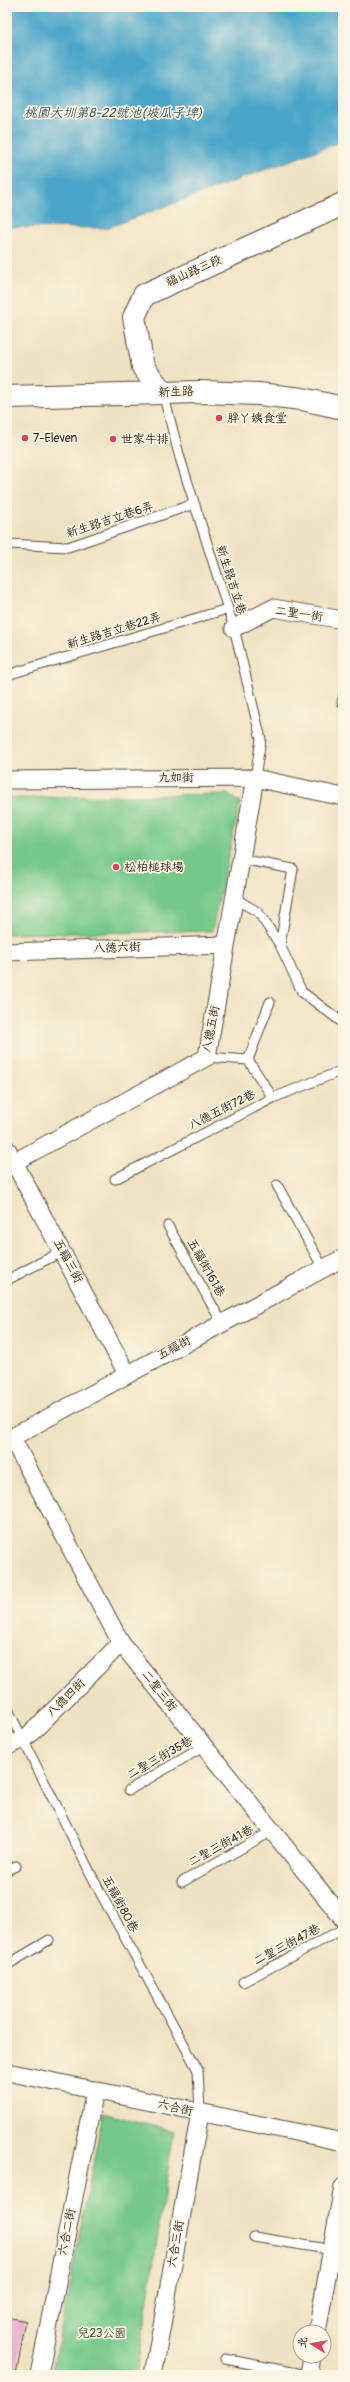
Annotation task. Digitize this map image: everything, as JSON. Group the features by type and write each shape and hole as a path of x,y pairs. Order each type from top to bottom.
{"street":[{"name":"福山路三段","path":"163,393 143,367 140,352 134,317 144,295 343,204"},
{"name":"新生路","path":"7,396 200,392 260,394 302,399 343,408"},
{"name":"二聖一街","path":"234,628 273,608 343,620"},
{"name":"九如街","path":"7,780 255,778 343,797"},
{"name":"八德五街","path":"10,1159 207,1057 255,778"},
{"name":"八德六街","path":"7,952 226,945"},
{"name":"五福三街","path":"10,1159 63,1251 126,1374"},
{"name":"五福街","path":"10,1439 126,1374 343,1258"},
{"name":"二聖三街","path":"10,1439 121,1643 203,1747 343,1919"},
{"name":"八德四街","path":"7,1746 25,1739 121,1643"},
{"name":"六合街","path":"7,2072 343,2142"},
{"name":"六合二街","path":"39,2375 95,2090"},
{"name":"六合三街","path":"153,2375 200,2113"},
{"path":"319,2324 333,2250 343,2187"},
{"path":"308,2375 310,2364"}],"lane":[{"name":"新生路吉立巷","path":"163,393 194,504 234,628 261,739 255,778"},
{"name":"新生路吉立巷6弄","path":"7,544 68,547 194,504"},
{"name":"新生路吉立巷22弄","path":"7,675 227,609"},
{"path":"241,858 293,869 280,945"},
{"path":"234,898 258,912 280,945 302,992 343,1024"},
{"path":"248,1060 270,1002"},
{"path":"207,1057 248,1060"},
{"path":"248,1060 273,1098"},
{"name":"八德五街72巷","path":"115,1179 273,1098 343,1070"},
{"path":"276,1185 323,1268"},
{"name":"五福街161巷","path":"168,1226 222,1323"},
{"path":"7,1280 63,1251"},
{"name":"五福街80巷","path":"7,1708 25,1739 101,1894 198,2070 200,2113"},
{"name":"二聖三街35巷","path":"129,1790 203,1747"},
{"name":"二聖三街41巷","path":"182,1882 272,1831"},
{"path":"7,1870 16,1866"},
{"name":"二聖三街47巷","path":"242,1982 343,1929"},
{"path":"7,1965 49,1940"},
{"path":"254,2237 333,2250"},
{"path":"225,2359 308,2375"}],"green space":[{"name":"松柏槌球場","path":"227,794 240,802 212,931 7,934 7,798"},
{"name":"兒23公園","path":"103,2113 174,2131 136,2375 52,2375"}],"water":[{"name":"桃園大圳第8-22號池(坡瓜子埤)","path":"7,7 343,7 343,141 107,228 7,227"}],"building":[{"path":"7,2317 26,2321 16,2375 7,2375"}],"place":[{"name":"胖ㄚ姨食堂","path":"219,418"},
{"name":"7-Eleven","path":"25,438"},
{"name":"世家牛排","path":"113,439"},
{"name":"松柏槌球場","path":"116,867"}]}
